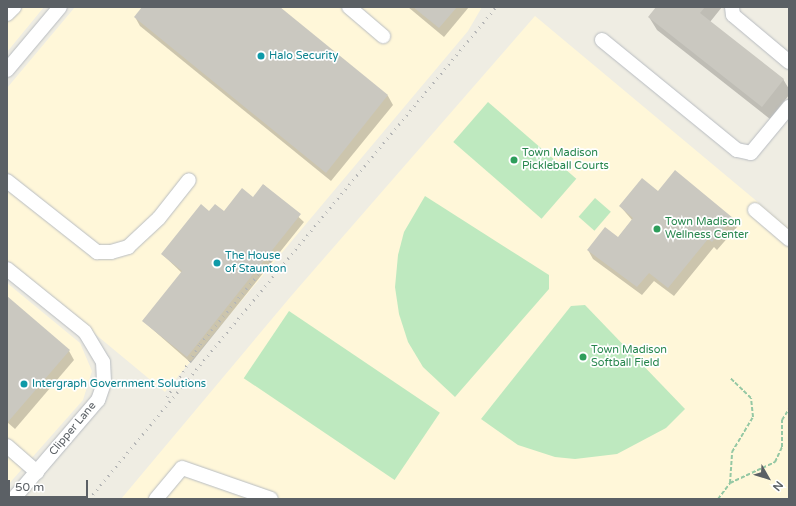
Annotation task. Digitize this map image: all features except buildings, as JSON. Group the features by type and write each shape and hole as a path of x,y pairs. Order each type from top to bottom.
{"street":[{"path":"7,14 14,7"},
{"path":"7,70 59,7"},
{"path":"349,7 383,36"},
{"path":"732,7 733,15 789,62"},
{"path":"602,40 736,150 751,153 789,107"},
{"path":"7,181 97,252 128,247 159,218 189,180"},
{"path":"756,210 789,240"},
{"name":"Clipper Lane","path":"7,269 85,332 103,362 104,383 98,400 37,472 11,497"},
{"path":"7,446 37,472"},
{"path":"156,499 182,468 271,499"}],"path":[{"path":"730,378 751,398 753,408 749,427 732,452 730,483"},
{"path":"718,499 730,483 775,462 782,447 782,420 789,409"}],"shaded area":[{"path":"7,7 44,7 7,52"},
{"path":"75,7 482,7 468,31 165,392 7,261 7,88"},
{"path":"535,16 789,228 789,499 121,499 292,295"},
{"path":"7,283 80,343 92,371 83,400 7,486"}],"green space":[{"name":"Town Madison Pickleball Courts","path":"488,102 576,179 542,219 453,142"},
{"path":"425,196 549,275 549,289 455,397 423,367 408,342 399,314 395,287 398,255 404,232"},
{"path":"595,198 611,212 594,231 579,217"},
{"name":"Town Madison Softball Field","path":"585,305 685,409 666,428 617,454 575,459 555,457 518,445 481,419 571,306"},
{"path":"289,311 440,413 395,480 244,378"}],"railway":[{"path":"89,499 496,7"},
{"path":"167,397 200,344 276,253"}],"place":[{"name":"Halo Security","path":"261,56"},
{"name":"Town Madison Pickleball Courts","path":"514,160"},
{"name":"Town Madison Wellness Center","path":"657,229"},
{"name":"The House of Staunton","path":"217,263"},
{"name":"Town Madison Softball Field","path":"583,357"},
{"name":"Intergraph Government Solutions","path":"24,384"}]}
